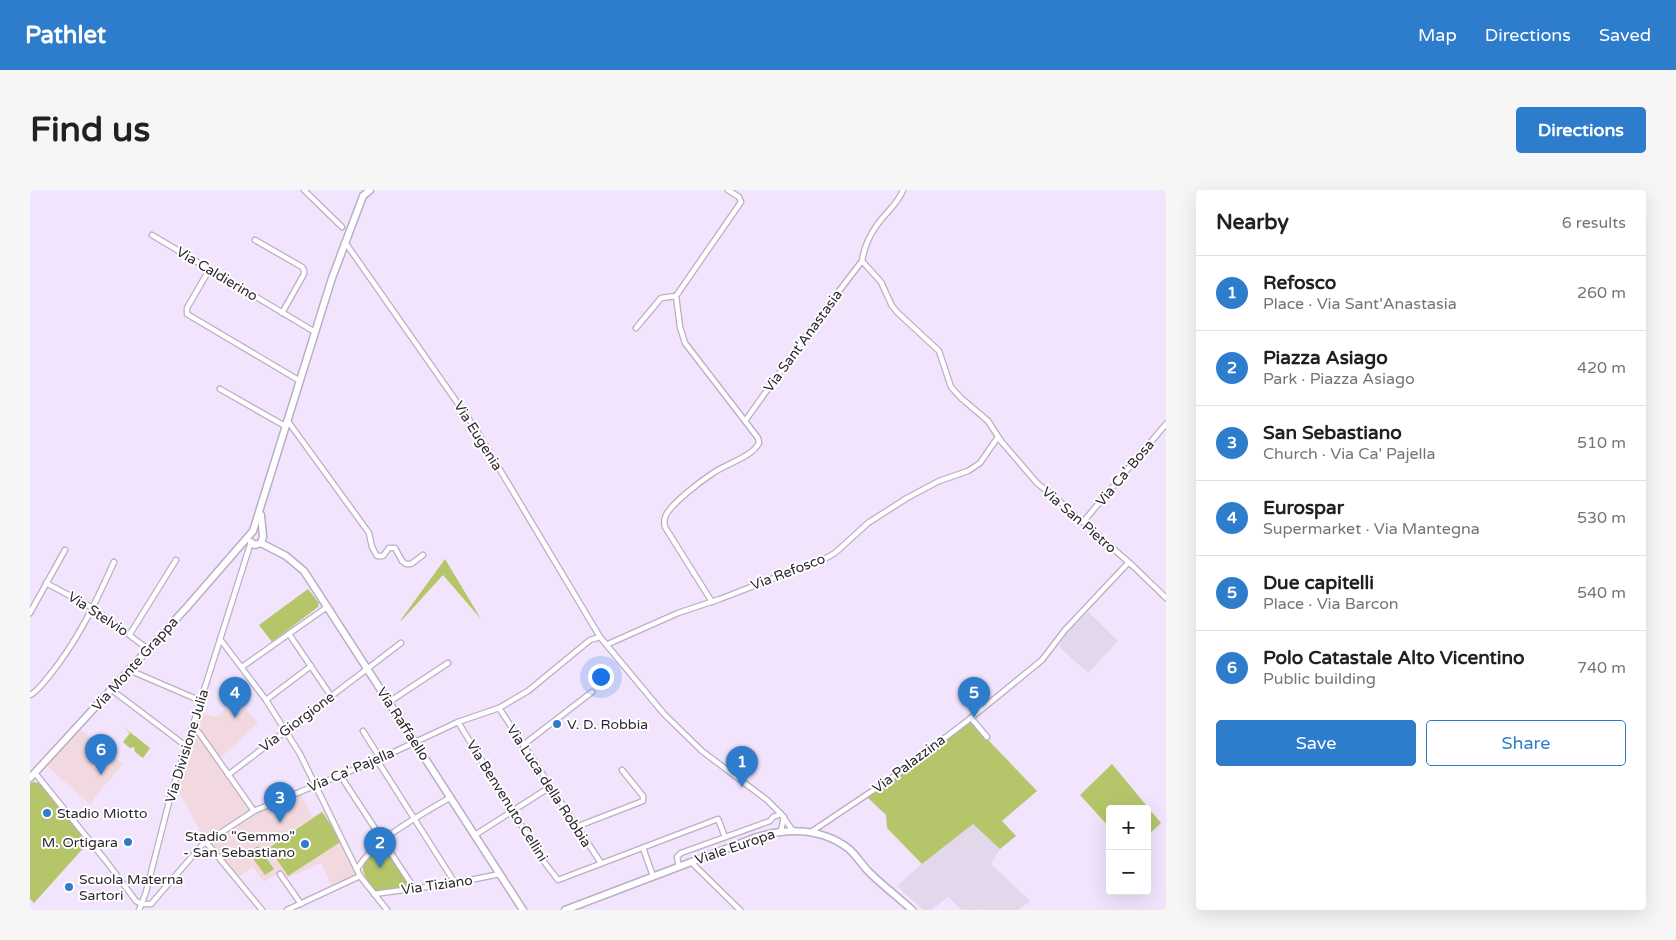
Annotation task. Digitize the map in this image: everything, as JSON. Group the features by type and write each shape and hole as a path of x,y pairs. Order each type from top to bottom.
{"main road":[{"path":"256,538 261,508 332,278 363,193 370,190"},
{"name":"Via Monte Grappa","path":"32,773 112,690 240,548 256,538"},
{"name":"Via Raffaello","path":"256,538 286,556 304,571 523,910"},
{"name":"Viale Europa","path":"565,910 580,907 653,876 757,837 781,831 792,831 810,832 835,841 849,849 869,872 912,910"}],"street":[{"path":"304,190 342,227"},
{"path":"712,602 665,527 665,518 684,496 713,473 760,443 745,420 685,343 681,332 676,296 742,202 740,197 728,190"},
{"path":"862,261 869,237 876,225 900,197 903,190"},
{"name":"Via Caldierino","path":"152,235 315,332"},
{"path":"255,240 302,267 304,270 304,274 282,313"},
{"name":"Via Eugenia","path":"344,243 475,428 600,637"},
{"name":"Via Sant'Anastasia","path":"745,420 862,261"},
{"name":"Via San Pietro","path":"862,261 881,282 892,306 939,351 952,386 961,398 988,421 998,437 1037,483 1166,598"},
{"path":"209,270 187,308 187,314 300,381"},
{"path":"636,328 661,298 676,296"},
{"path":"220,389 286,423 369,533 376,556 383,556 389,548 395,548 402,561 406,564 411,564 423,555"},
{"name":"Via Ca' Bosa","path":"1083,522 1166,424"},
{"name":"Via Refosco","path":"608,644 678,613 712,602 771,578 809,566 835,553 868,523 907,498 939,481 968,471 980,462 998,437"},
{"name":"Via Divisione Julia","path":"139,910 146,892 171,794 246,555 256,538"},
{"path":"30,613 65,550"},
{"path":"130,634 176,560"},
{"path":"30,695 53,672 69,649 93,608 114,562"},
{"name":"Via Palazzina","path":"810,832 888,780 971,718 1042,660 1064,630 1128,563"},
{"name":"Via Stelvio","path":"46,583 93,608 148,649"},
{"path":"242,667 327,607"},
{"path":"289,634 331,696"},
{"path":"600,637 608,644 628,673 664,714 702,751 767,800 782,815 792,831"},
{"name":"Via Ca' Pajella","path":"142,904 151,904 206,842 254,811 379,759 458,722 499,708 528,691 590,640 600,637"},
{"path":"220,639 266,700 300,754 360,876 387,910"},
{"name":"Via Giorgione","path":"228,775 401,643"},
{"path":"389,702 448,663"},
{"path":"266,700 311,666"},
{"path":"129,670 201,701"},
{"path":"112,690 186,746"},
{"path":"523,745 592,692"},
{"name":"Via Luca della Robbia","path":"499,708 600,863"},
{"path":"971,718 987,737"},
{"name":"Via Benvenuto Cellini","path":"458,722 513,812 558,880 600,863"},
{"path":"192,728 200,734 254,811"},
{"path":"363,731 455,883"},
{"path":"576,827 643,801 643,796 622,770"},
{"path":"32,773 110,866 136,901 142,904"},
{"path":"340,776 414,888"},
{"path":"475,835 550,787"},
{"path":"357,869 383,841 415,818 451,797"},
{"path":"781,831 782,815"},
{"name":"Viale Europa","path":"679,867 677,857 681,853 782,815"},
{"path":"600,863 718,818 725,837"},
{"path":"206,842 262,910"},
{"path":"643,848 653,876"},
{"path":"691,862 740,910"},
{"path":"280,874 301,904"},
{"name":"Via Tiziano","path":"374,894 455,883 500,874"},
{"path":"288,910 360,876"}],"shaded area":[{"path":"1088,612 1118,641 1088,673 1059,647 1065,635"},
{"path":"237,699 258,723 219,759 254,807 299,790 312,817 327,808 357,869 356,877 332,886 321,863 288,878 281,871 264,882 253,867 234,880 206,842 176,786 199,713 216,717"},
{"path":"78,727 123,764 95,797 91,805 47,766"},
{"path":"973,824 1000,849 991,864 1030,901 1018,910 962,910 948,897 931,910 923,910 897,886"}],"green space":[{"path":"445,559 481,619 443,575 400,621"},
{"path":"308,589 319,603 318,607 272,642 259,625"},
{"path":"971,722 1037,791 1002,821 1016,836 1000,849 973,824 922,864 887,828 886,815 867,797 894,780"},
{"path":"121,725 150,748 143,758 135,752 134,747 130,748 123,742 130,733"},
{"path":"1112,764 1146,805 1106,805 1106,824 1080,795"},
{"name":"Stadio Miotto","path":"30,783 39,783 88,843 34,903 30,899"},
{"path":"1151,811 1161,823 1151,832"},
{"name":"Stadio \"Gemmo\" - San Sebastiano","path":"322,812 342,841 288,876 269,848"},
{"path":"258,846 274,869 265,875 249,853"},
{"path":"383,846 410,887 375,891 365,876 363,866 365,862"}],"place":[{"name":"Eurospar","path":"235,718"},
{"name":"Due capitelli","path":"974,718"},
{"name":"V. D. Robbia","path":"557,724"},
{"name":"Polo Catastale Alto Vicentino","path":"101,775"},
{"name":"Refosco","path":"742,787"},
{"name":"Stadio Miotto","path":"47,813"},
{"name":"San Sebastiano","path":"280,823"},
{"name":"M. Ortigara","path":"128,842"},
{"name":"Stadio \"Gemmo\" - San Sebastiano","path":"305,844"},
{"name":"Piazza Asiago","path":"380,868"},
{"name":"Scuola Materna Sartori","path":"69,887"}]}
